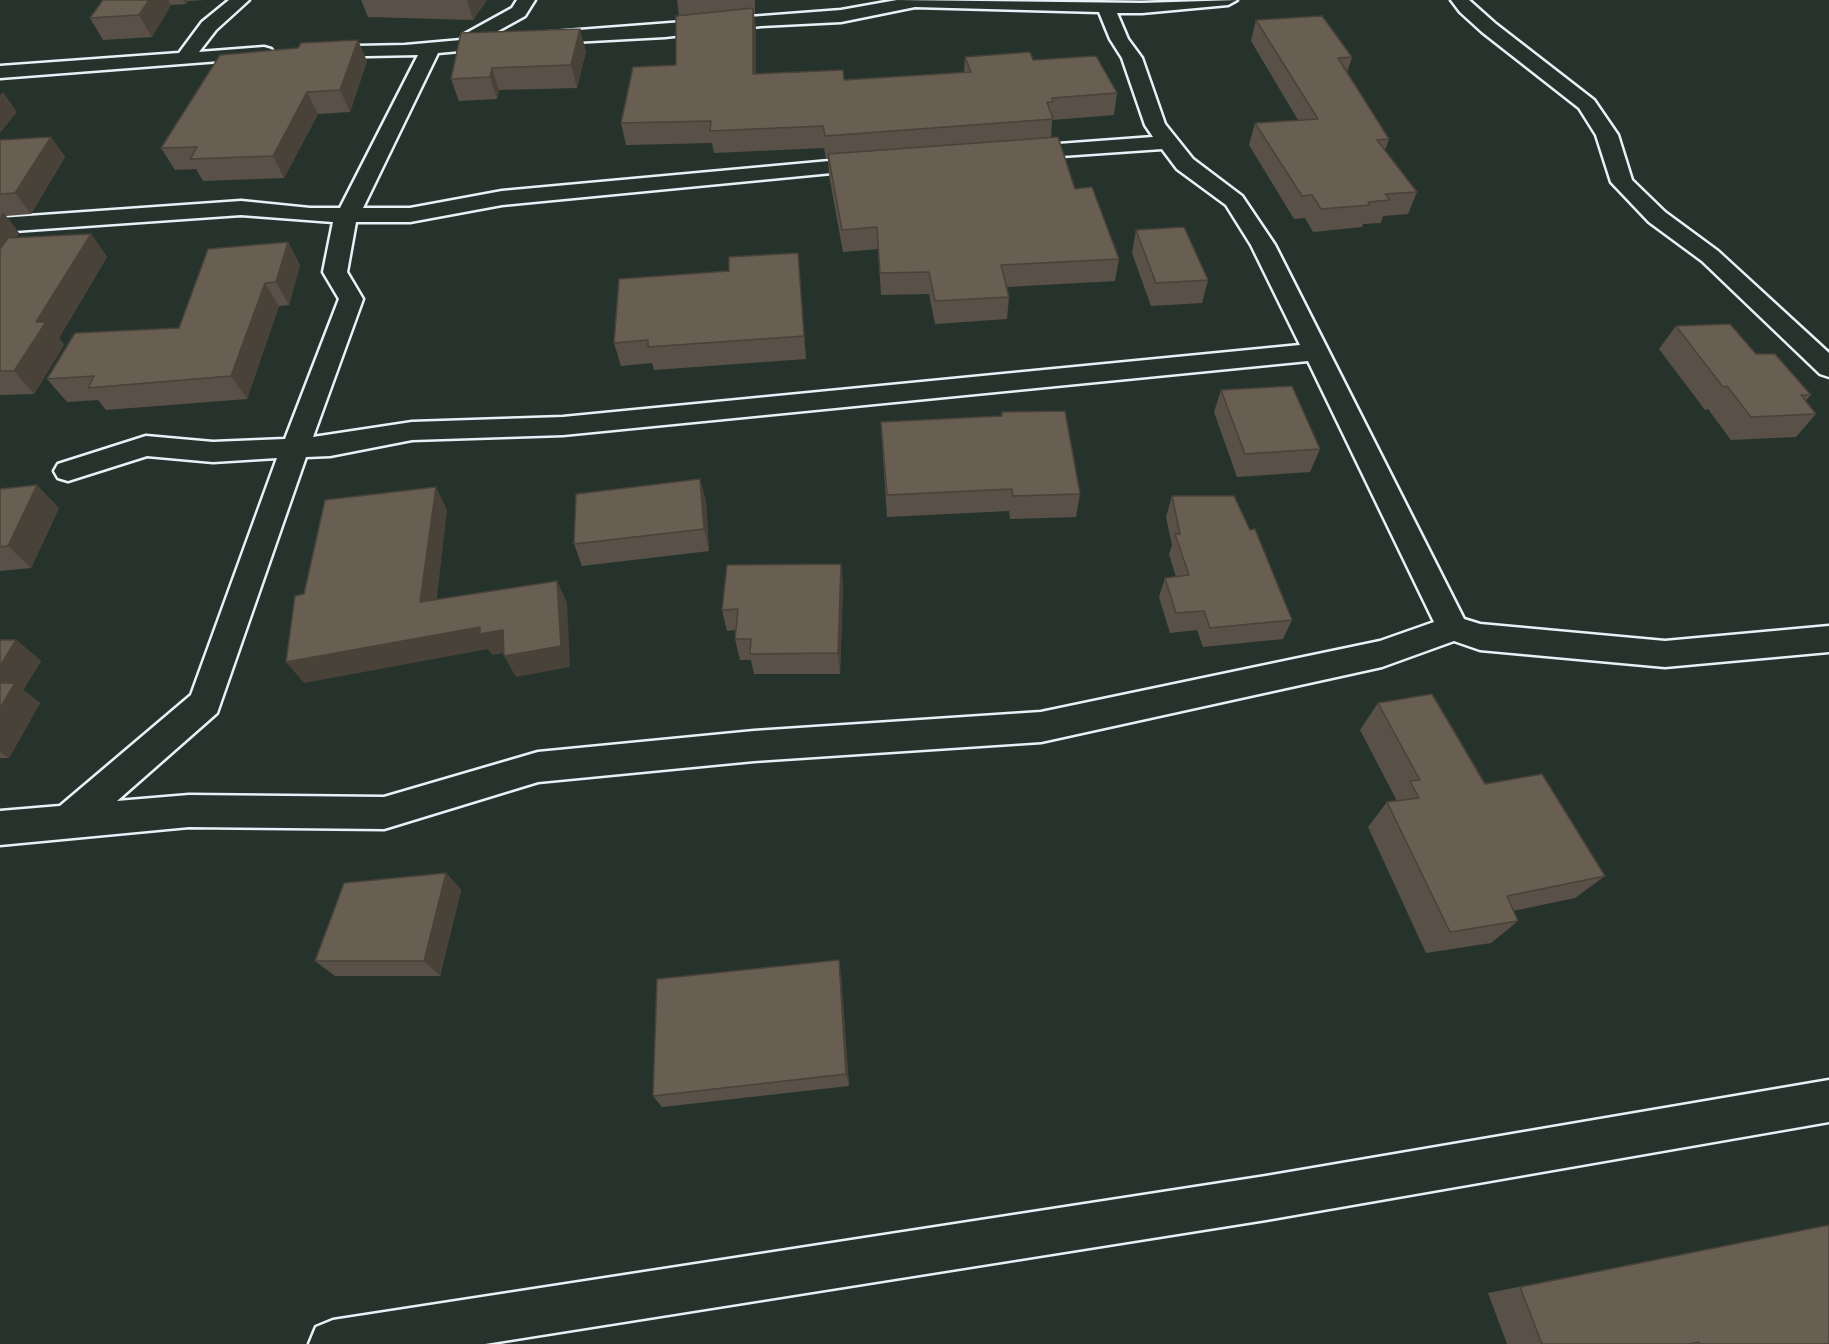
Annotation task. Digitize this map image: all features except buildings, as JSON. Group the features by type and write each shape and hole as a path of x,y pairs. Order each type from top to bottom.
{"street":[{"path":"185,58 209,26 240,0"},
{"path":"68,822 205,703 351,300 336,272 342,227 443,48 519,12 526,0"},
{"path":"301,51 443,48 535,38 665,31 851,6 915,2 1142,8 1228,0"},
{"path":"1460,0 1489,28 1587,104 1607,135 1622,182 1657,217 1710,256 1829,368"},
{"path":"1106,8 1119,39 1132,58 1155,124 1185,164 1234,201 1263,245 1453,628"},
{"path":"0,72 278,52"},
{"path":"1001,154 1168,142"},
{"path":"0,225 241,208 348,215 410,215 502,198 890,161"},
{"path":"68,471 146,446 213,452 330,446 412,431 563,426 1316,352"},
{"path":"0,828 189,811 384,813 538,767 754,746 1041,727 1382,654 1453,628 1480,637 1665,654 1829,639"},
{"path":"333,1344 1266,1198 1829,1101"}]}
